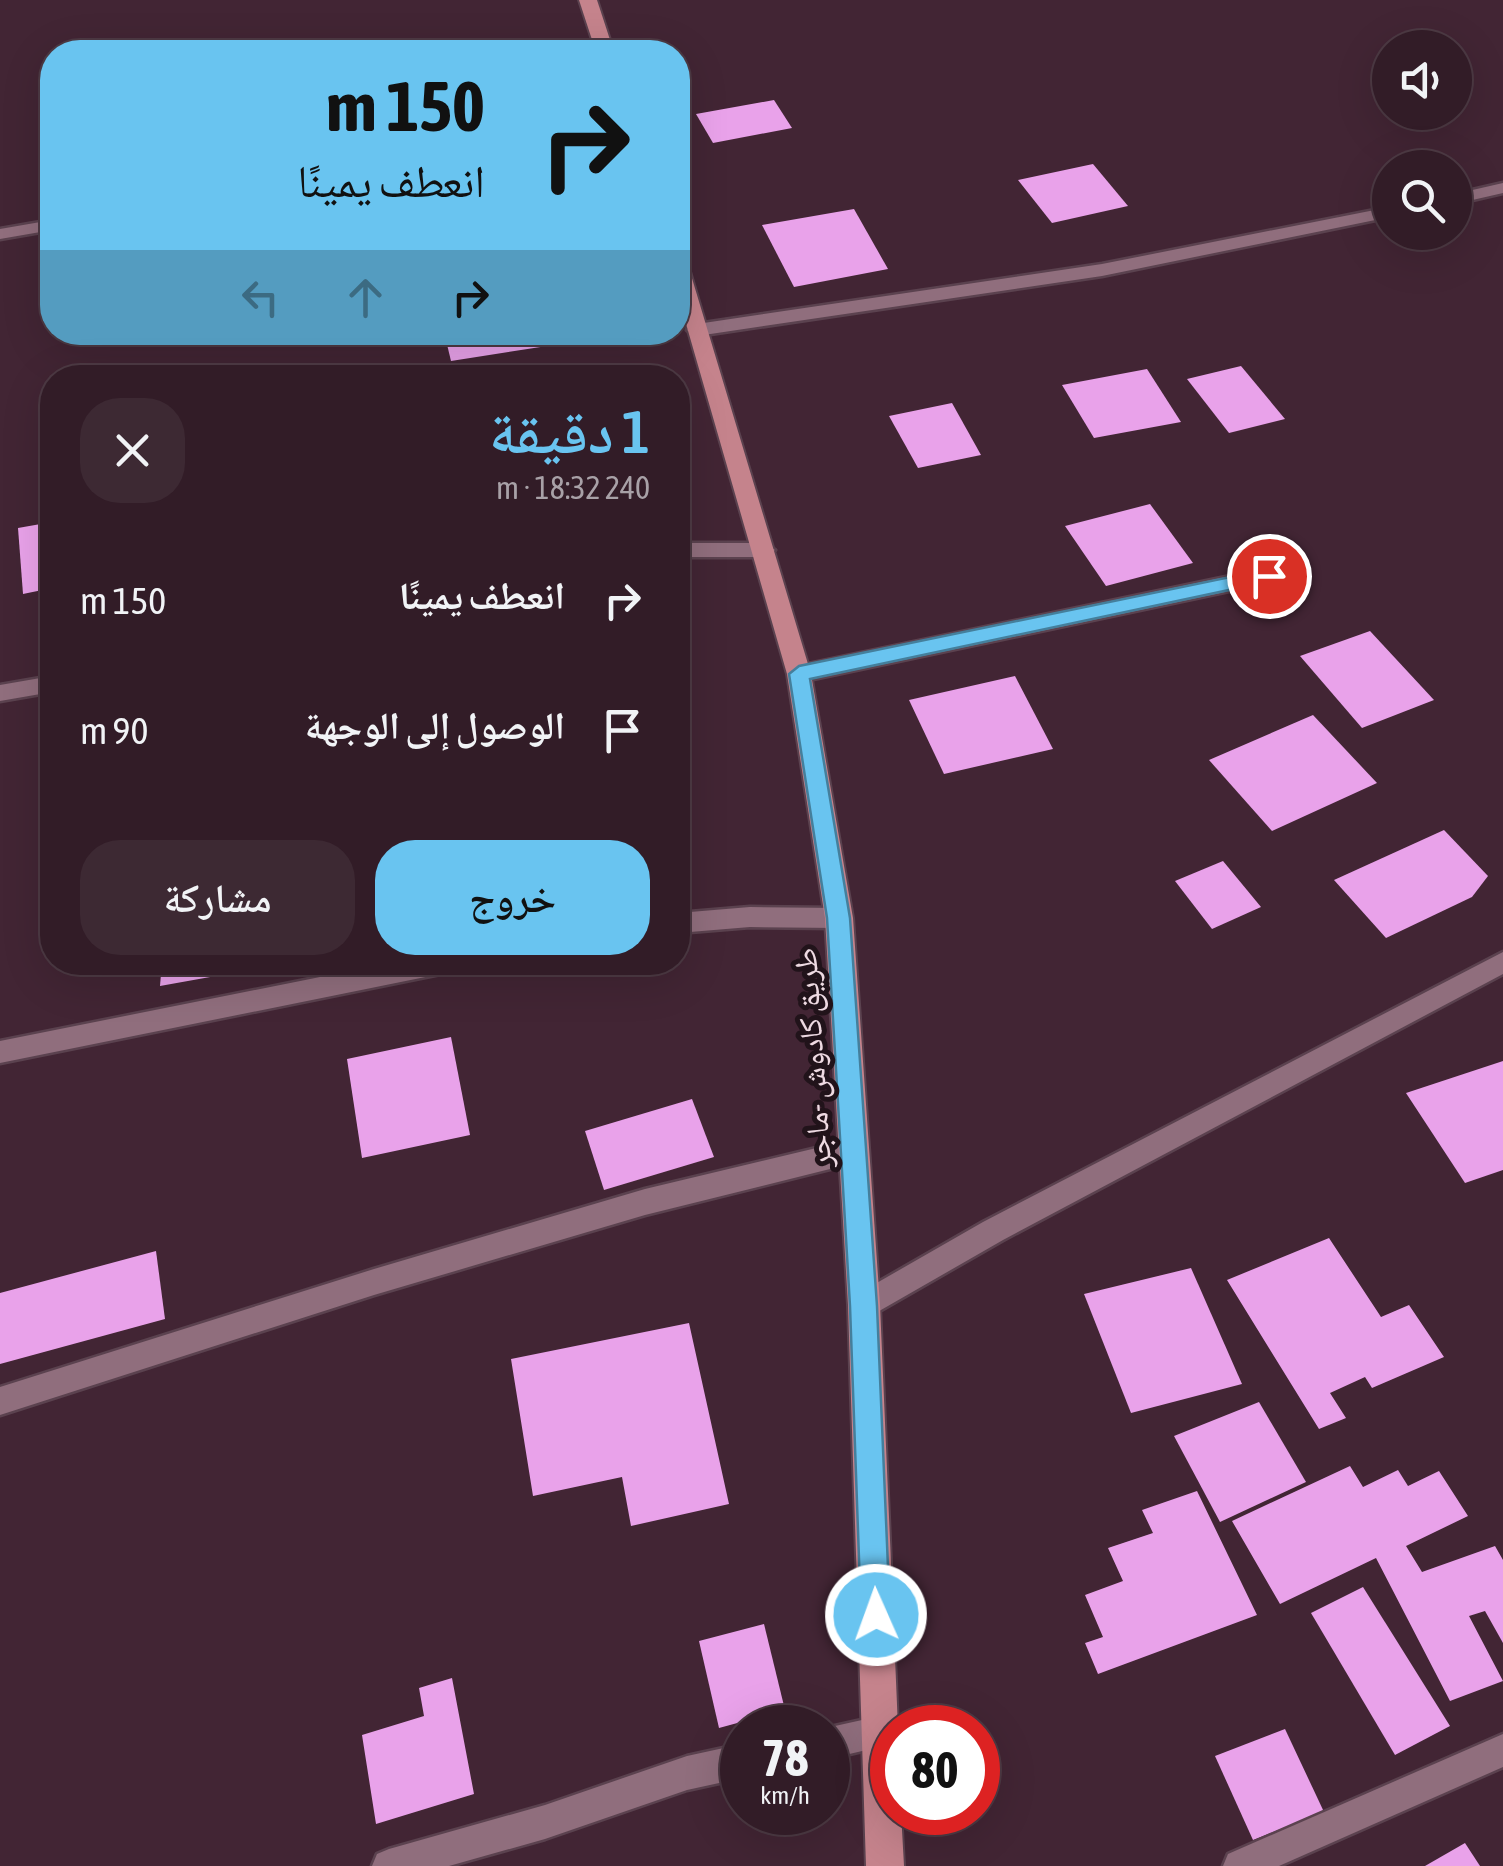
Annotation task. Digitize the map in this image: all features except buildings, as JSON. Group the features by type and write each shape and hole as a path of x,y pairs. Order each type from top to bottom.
{"highway":[{"path":"588,0 601,40"},
{"name":"طريق كادوش -ماجر","path":"690,304 799,674 838,918 864,1306 879,1705"},
{"name":"طريق كادوش -ماجر","path":"885,1835 886,1866"}],"street":[{"path":"1472,195 1503,188"},
{"path":"698,330 1102,270 1372,216"},
{"path":"0,234 40,226"},
{"path":"690,550 764,550"},
{"path":"799,674 1269,576"},
{"path":"0,693 40,686"},
{"path":"690,923 750,917 838,918"},
{"path":"864,1306 993,1231 1503,962"},
{"path":"0,1052 385,975"},
{"path":"0,1401 374,1282 645,1202 854,1151"},
{"path":"1240,1866 1503,1750"},
{"path":"389,1866 720,1767"}],"route":[{"path":"876,1615 864,1306 838,918 799,674 1269,576"}]}
